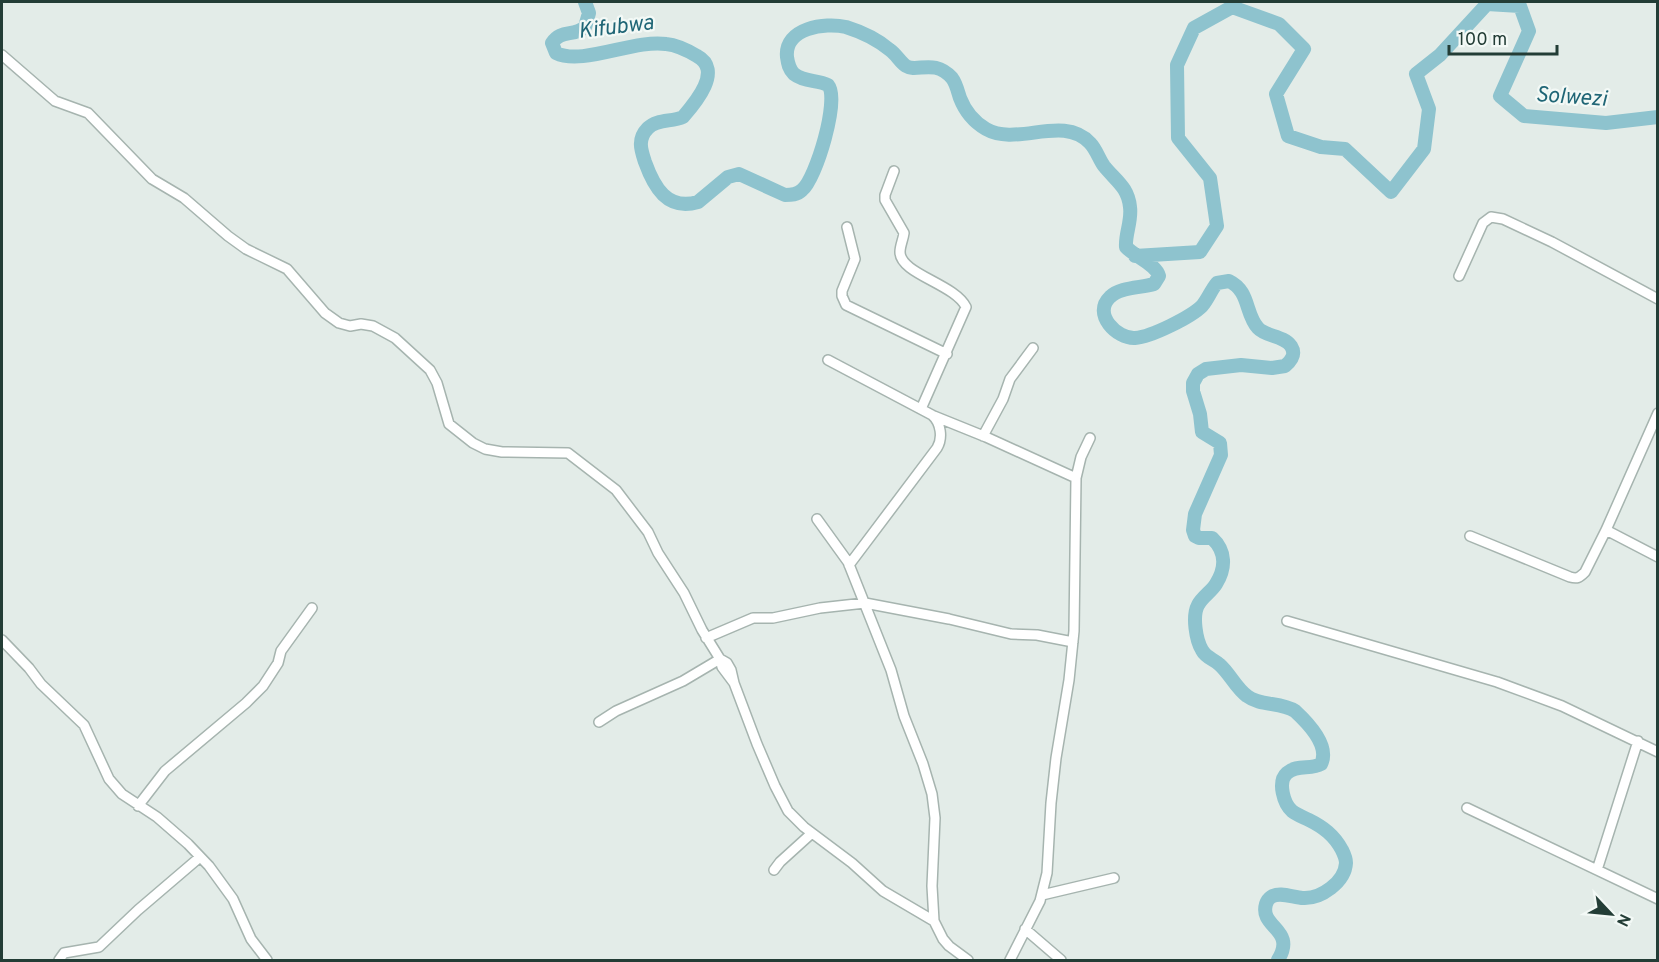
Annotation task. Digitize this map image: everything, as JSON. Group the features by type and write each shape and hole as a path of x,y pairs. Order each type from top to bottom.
{"street":[{"path":"2,55 55,101 88,113 152,179 184,198 228,236 246,249 287,268 325,313 350,326 361,324 373,326 395,339 430,370 437,383 449,424 472,443 485,449 502,452 568,453 616,490 648,532 684,593 706,638 720,659 722,668 734,683 764,763 783,804 793,817 852,863 883,891 934,921"},
{"path":"894,171 885,200 904,233 900,249 901,256 915,272 949,289 962,300 966,311 921,409"},
{"path":"1459,276 1484,223 1491,217 1503,219 1552,242 1658,298"},
{"path":"847,226 855,259 842,291 846,305 947,354"},
{"path":"983,436 1003,399 1010,379 1033,348"},
{"path":"828,360 932,415 1076,478"},
{"path":"1470,536 1577,579 1584,572 1606,530 1653,433 1658,413"},
{"path":"849,565 939,444 938,422 932,415"},
{"path":"1010,960 1042,895 1047,873 1056,758 1073,642 1076,478 1090,438"},
{"path":"817,519 849,565 891,670 904,716 932,794 935,818 932,886 934,921 949,946 968,960"},
{"path":"1606,530 1658,557"},
{"path":"706,638 753,618 773,618 820,608 865,603 1011,634 1037,635 1073,642"},
{"path":"138,806 165,771 263,686 278,663 281,651 312,608"},
{"path":"1287,621 1497,682 1562,706 1658,752"},
{"path":"2,640 41,684 84,725 109,779 122,794 157,818 200,857 222,883 233,899 251,939 267,960"},
{"path":"599,722 616,711 672,686 720,659"},
{"path":"1597,870 1638,741"},
{"path":"1467,808 1658,899"},
{"path":"774,870 812,833"},
{"path":"59,960 64,953 99,947 200,857"},
{"path":"1042,895 1114,878"},
{"path":"1025,929 1061,960"}],"waterway":[{"name":"Kifubwa","path":"585,2 589,13 585,27 559,36 552,43 556,53 567,56 594,55 639,45 666,44 682,48 697,56 708,69 705,86 683,117 656,123 642,136 641,149 649,171 663,195 670,200 687,204 698,202 728,177 739,174 785,195 796,194 802,190 808,183 820,156 829,121 831,93 828,85 794,74 788,62 788,47 792,39 807,29 828,26 846,27 880,42 910,68 932,67 945,72 956,85 967,112 986,129 998,134 1012,135 1067,131 1079,135 1090,143 1104,166 1127,194 1130,212 1126,247 1150,264 1159,276 1154,284 1125,290 1110,297 1105,304 1104,311 1105,318 1114,330 1135,338 1170,326 1202,306 1217,283 1229,281 1241,291 1258,328 1288,342 1291,346 1292,357 1285,366 1272,368 1241,365 1206,369 1198,374 1193,383 1202,432 1220,443 1221,455 1195,514 1193,530 1195,536 1199,538 1212,538 1220,548 1223,560 1219,578 1196,610 1195,628 1198,640 1204,653 1220,665 1247,696 1295,711 1316,735 1323,750 1321,764 1291,770 1287,773 1282,782 1283,793 1292,811 1328,832 1339,845 1346,859 1345,870 1337,883 1317,896 1303,898 1275,895 1268,900 1265,912 1281,935 1283,942 1283,950 1278,960"},
{"name":"Solwezi","path":"1135,256 1200,252 1217,226 1210,178 1178,138 1177,65 1194,28 1232,7 1279,24 1304,49 1276,94 1288,136 1321,147 1345,149 1391,192 1424,149 1429,109 1416,74 1440,55 1487,4 1520,6 1529,31 1500,96 1524,116 1606,123 1658,117"}]}
